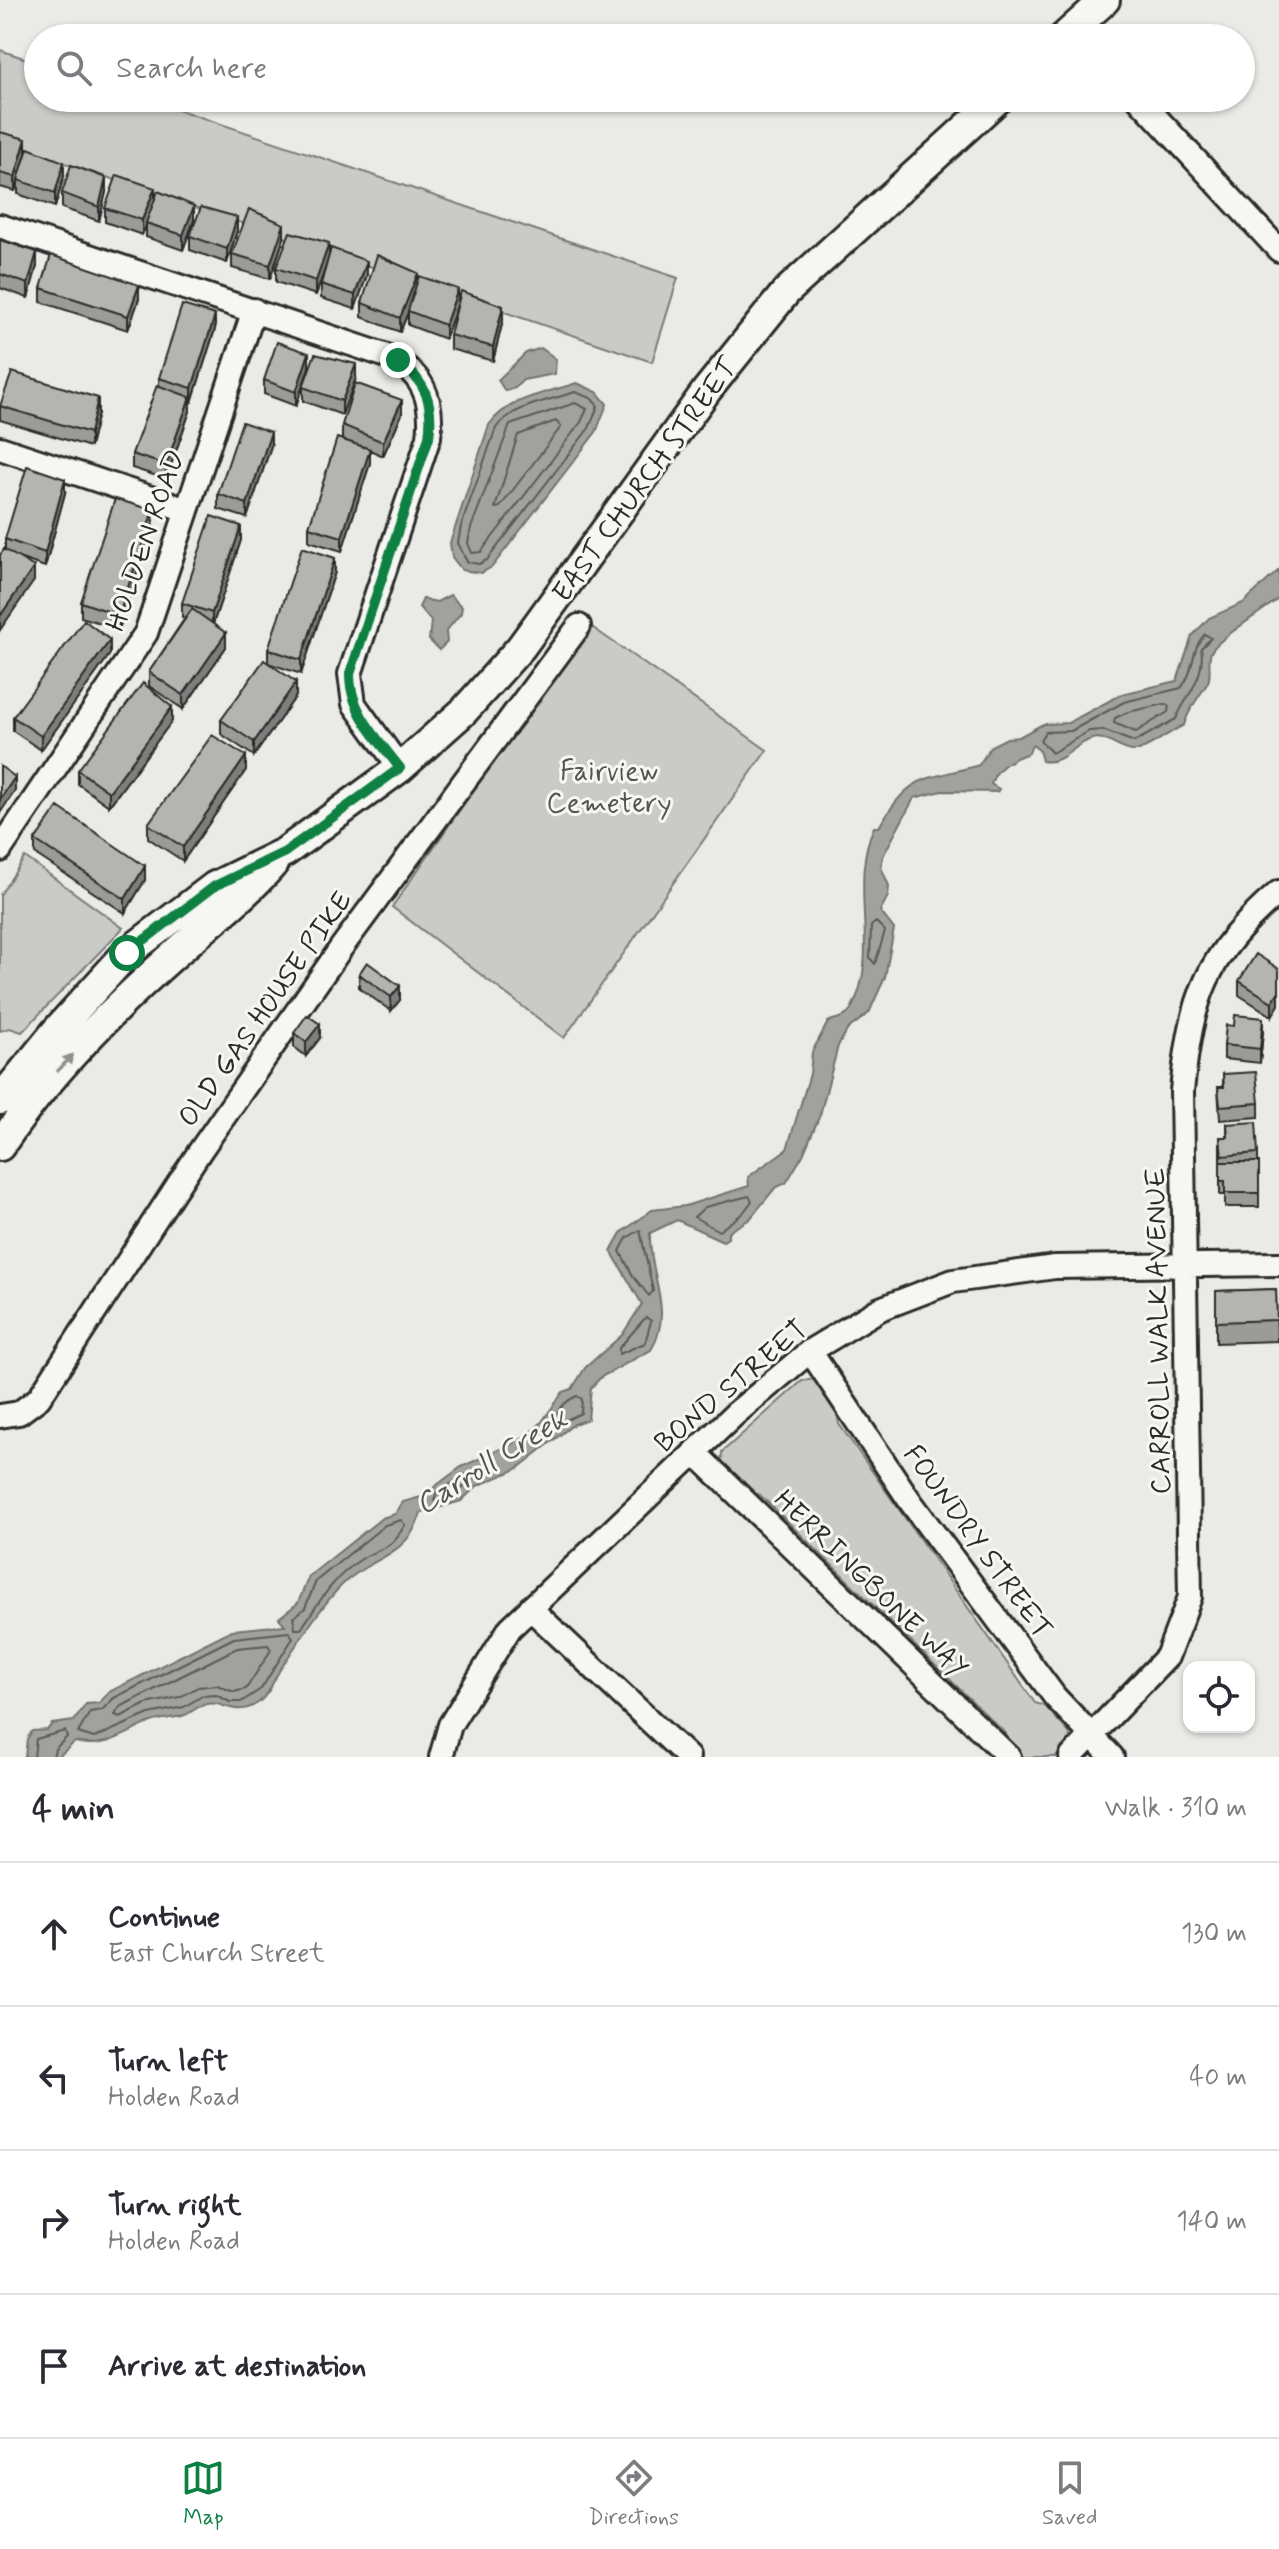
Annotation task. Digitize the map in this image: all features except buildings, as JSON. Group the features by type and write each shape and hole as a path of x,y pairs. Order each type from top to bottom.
{"main road":[{"path":"1085,24 1105,0"},
{"name":"EAST CHURCH STREET","path":"0,1146 9,1095 127,953 215,886 285,852 436,739 521,647 707,390 786,292 984,112"}],"street":[{"path":"1151,112 1279,250"},
{"path":"0,226 398,360 422,383 431,401 429,437 350,674 354,704 400,768"},
{"name":"HOLDEN ROAD","path":"0,850 138,651 254,310"},
{"path":"0,448 187,510"},
{"name":"OLD GAS HOUSE PIKE","path":"0,1416 19,1413 39,1398 200,1151 341,948 579,626"},
{"name":"CARROLL WALK AVENUE","path":"1071,1757 1167,1657 1190,1597 1182,1091 1197,997 1211,969 1241,925 1279,892"},
{"name":"BOND STREET","path":"441,1757 450,1725 510,1628 694,1452 810,1351 880,1309 953,1281 1055,1267 1279,1264"},
{"name":"FOUNDRY STREET","path":"810,1351 910,1501 1055,1697 1112,1757"},
{"name":"HERRINGBONE WAY","path":"694,1452 1009,1757"},
{"path":"530,1608 688,1757"}],"green space":[{"path":"0,50 24,58 24,112 186,112 678,278 652,362 0,141"},
{"name":"Fairview Cemetery","path":"589,625 767,750 564,1038 392,907"},
{"path":"25,857 123,928 22,1032 10,1028 0,1031 0,895"},
{"path":"816,1379 836,1407 839,1424 1035,1703 1045,1706 1070,1734 1069,1744 1056,1757 1021,1757 1009,1747 1006,1734 760,1495 745,1490 721,1467 722,1452 802,1381"}],"water":[{"path":"541,348 556,359 555,374 523,380 515,388 505,391 498,380 526,353"},
{"path":"577,383 597,392 607,404 596,432 492,567 481,573 462,570 452,557 450,543 489,425 517,402"},
{"name":"Carroll Creek","path":"1279,570 1279,598 1231,632 1211,652 1208,682 1184,725 1134,751 1097,738 1056,760 1042,761 1039,750 1032,745 1029,753 1011,761 997,773 991,784 999,789 997,792 942,791 914,798 883,856 881,867 889,886 888,896 880,911 894,929 885,977 869,1013 848,1029 838,1046 820,1115 803,1155 786,1183 775,1188 750,1219 728,1232 728,1238 723,1241 677,1220 650,1233 661,1306 658,1335 651,1350 601,1377 591,1388 588,1419 574,1424 517,1469 477,1486 461,1501 421,1513 415,1528 398,1548 354,1575 335,1592 258,1703 241,1709 208,1704 185,1715 153,1721 104,1742 75,1742 58,1757 25,1757 27,1739 32,1731 47,1730 52,1724 74,1721 86,1704 99,1703 109,1692 232,1630 285,1625 279,1618 298,1603 309,1576 382,1518 395,1514 403,1502 421,1497 461,1467 522,1439 541,1423 563,1392 572,1389 585,1368 622,1335 642,1304 611,1251 621,1233 652,1210 685,1206 749,1186 748,1177 787,1149 810,1074 812,1052 828,1022 848,1014 859,990 864,967 863,896 867,849 874,827 879,827 900,796 920,781 979,765 991,746 1007,738 1019,737 1043,724 1068,723 1122,694 1177,681 1192,636 1209,618 1243,603"},
{"path":"450,595 462,607 461,613 446,631 447,642 439,650 429,640 431,621 419,607 423,599 437,602"}],"route":[{"path":"127,953 215,886 285,852 400,768 354,704 350,690 350,674 429,437 432,417 431,401 422,383 398,360"}]}
